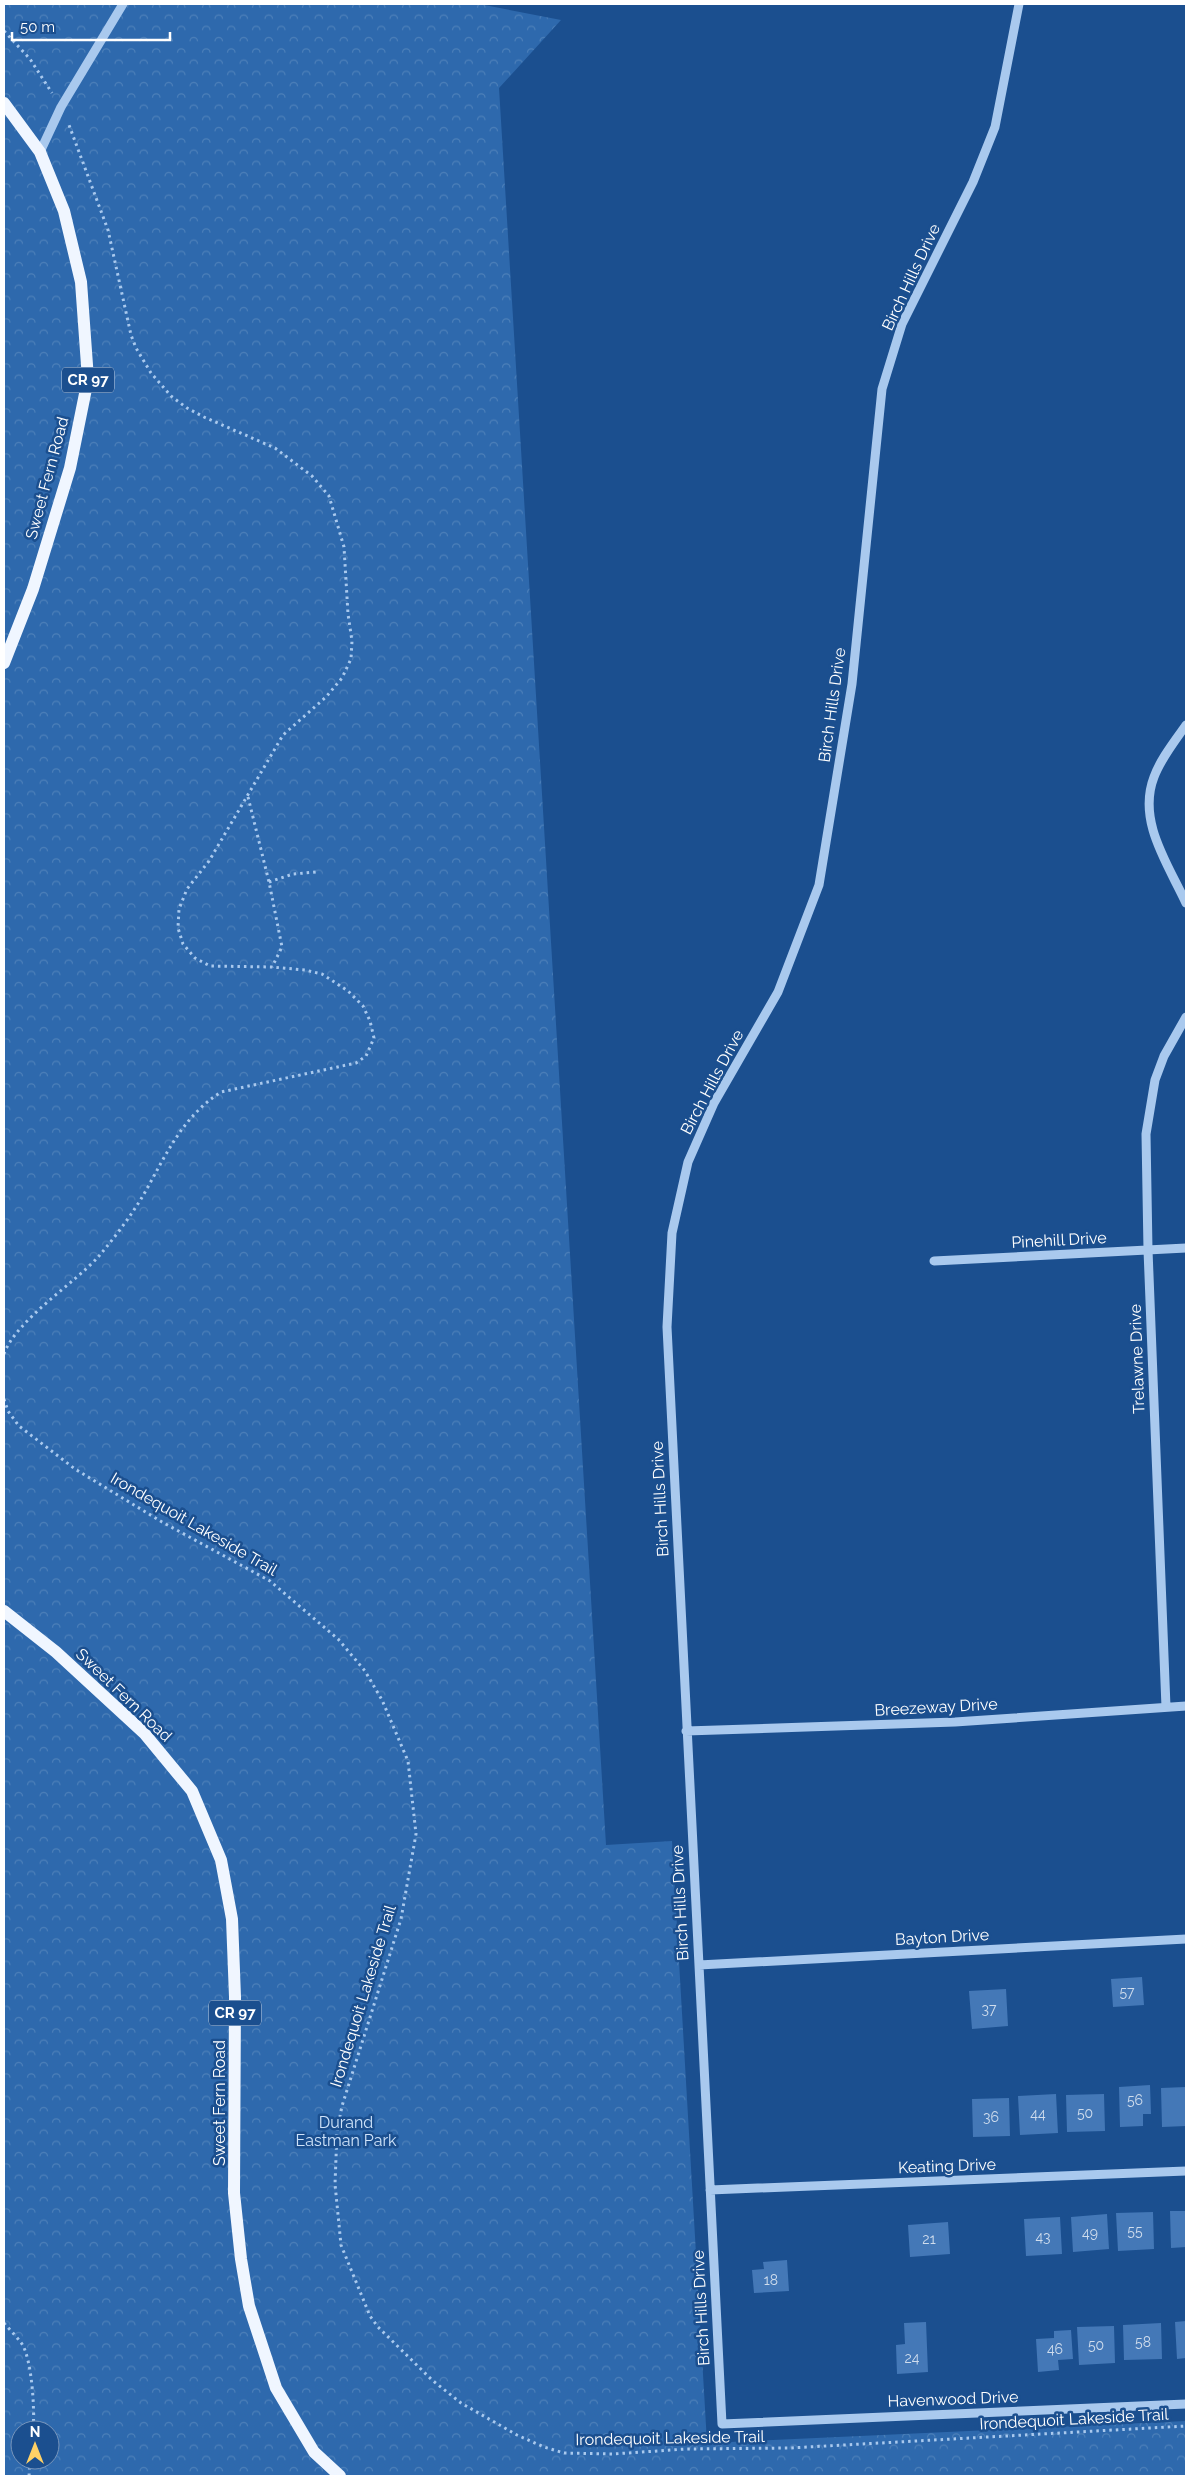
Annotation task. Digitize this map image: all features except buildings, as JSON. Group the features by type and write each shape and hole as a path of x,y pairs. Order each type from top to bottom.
{"main road":[{"name":"Sweet Fern Road","path":"4,103 40,152 64,210 81,282 88,379 68,477 33,589 4,663"},
{"name":"Sweet Fern Road","path":"4,1611 56,1652 144,1733 192,1791 221,1860 232,1919 236,1997 234,2193 241,2259 249,2306 276,2388 314,2452 340,2476"}],"street":[{"path":"40,152 61,107 123,4"},
{"name":"Birch Hills Drive","path":"722,2424 667,1327 672,1233 688,1162 714,1103 778,992 819,885 851,692 882,389 902,324 973,182 995,127 1020,4"},
{"path":"1186,725 1155,775 1149,800 1150,820 1156,839 1186,903"},
{"name":"Trelawne Drive","path":"1166,1707 1148,1250 1146,1134 1155,1080 1164,1056 1186,1017"},
{"name":"Pinehill Drive","path":"934,1261 1186,1248"},
{"name":"Breezeway Drive","path":"686,1731 956,1722 1186,1706"},
{"name":"Bayton Drive","path":"698,1965 1186,1939"},
{"name":"Keating Drive","path":"710,2190 1186,2171"},
{"name":"Havenwood Drive","path":"722,2424 1186,2404"}],"path":[{"path":"4,31 30,59 61,107 108,230 131,335 142,359 160,385 187,408 275,448 312,476 329,496 344,547 352,641 351,659 342,678 326,697 282,735 248,797 209,861 187,889 179,909 178,928 183,944 195,958 210,966 272,966 322,974 348,991 363,1006 370,1021 374,1038 366,1056 356,1063 221,1092 207,1101 175,1136 143,1196 98,1258 24,1326 4,1354"},
{"path":"248,797 269,882 282,947 272,966"},
{"path":"269,882 293,874 316,872"},
{"name":"Irondequoit Lakeside Trail","path":"4,1399 6,1412 19,1426 75,1469 162,1522 270,1581 338,1639 365,1671 382,1700 408,1761 416,1834 401,1919 342,2106 337,2132 336,2193 340,2245 370,2316 378,2328 432,2380 462,2403 518,2435 564,2453 613,2454 686,2449 790,2448 1186,2426"},
{"path":"4,2323 23,2346 34,2405 33,2420"}],"green space":[{"name":"Durand Eastman Park","path":"4,4 479,4 561,20 499,88 606,1845 672,1841 707,2443 1186,2421 1186,2476 4,2476"}]}
